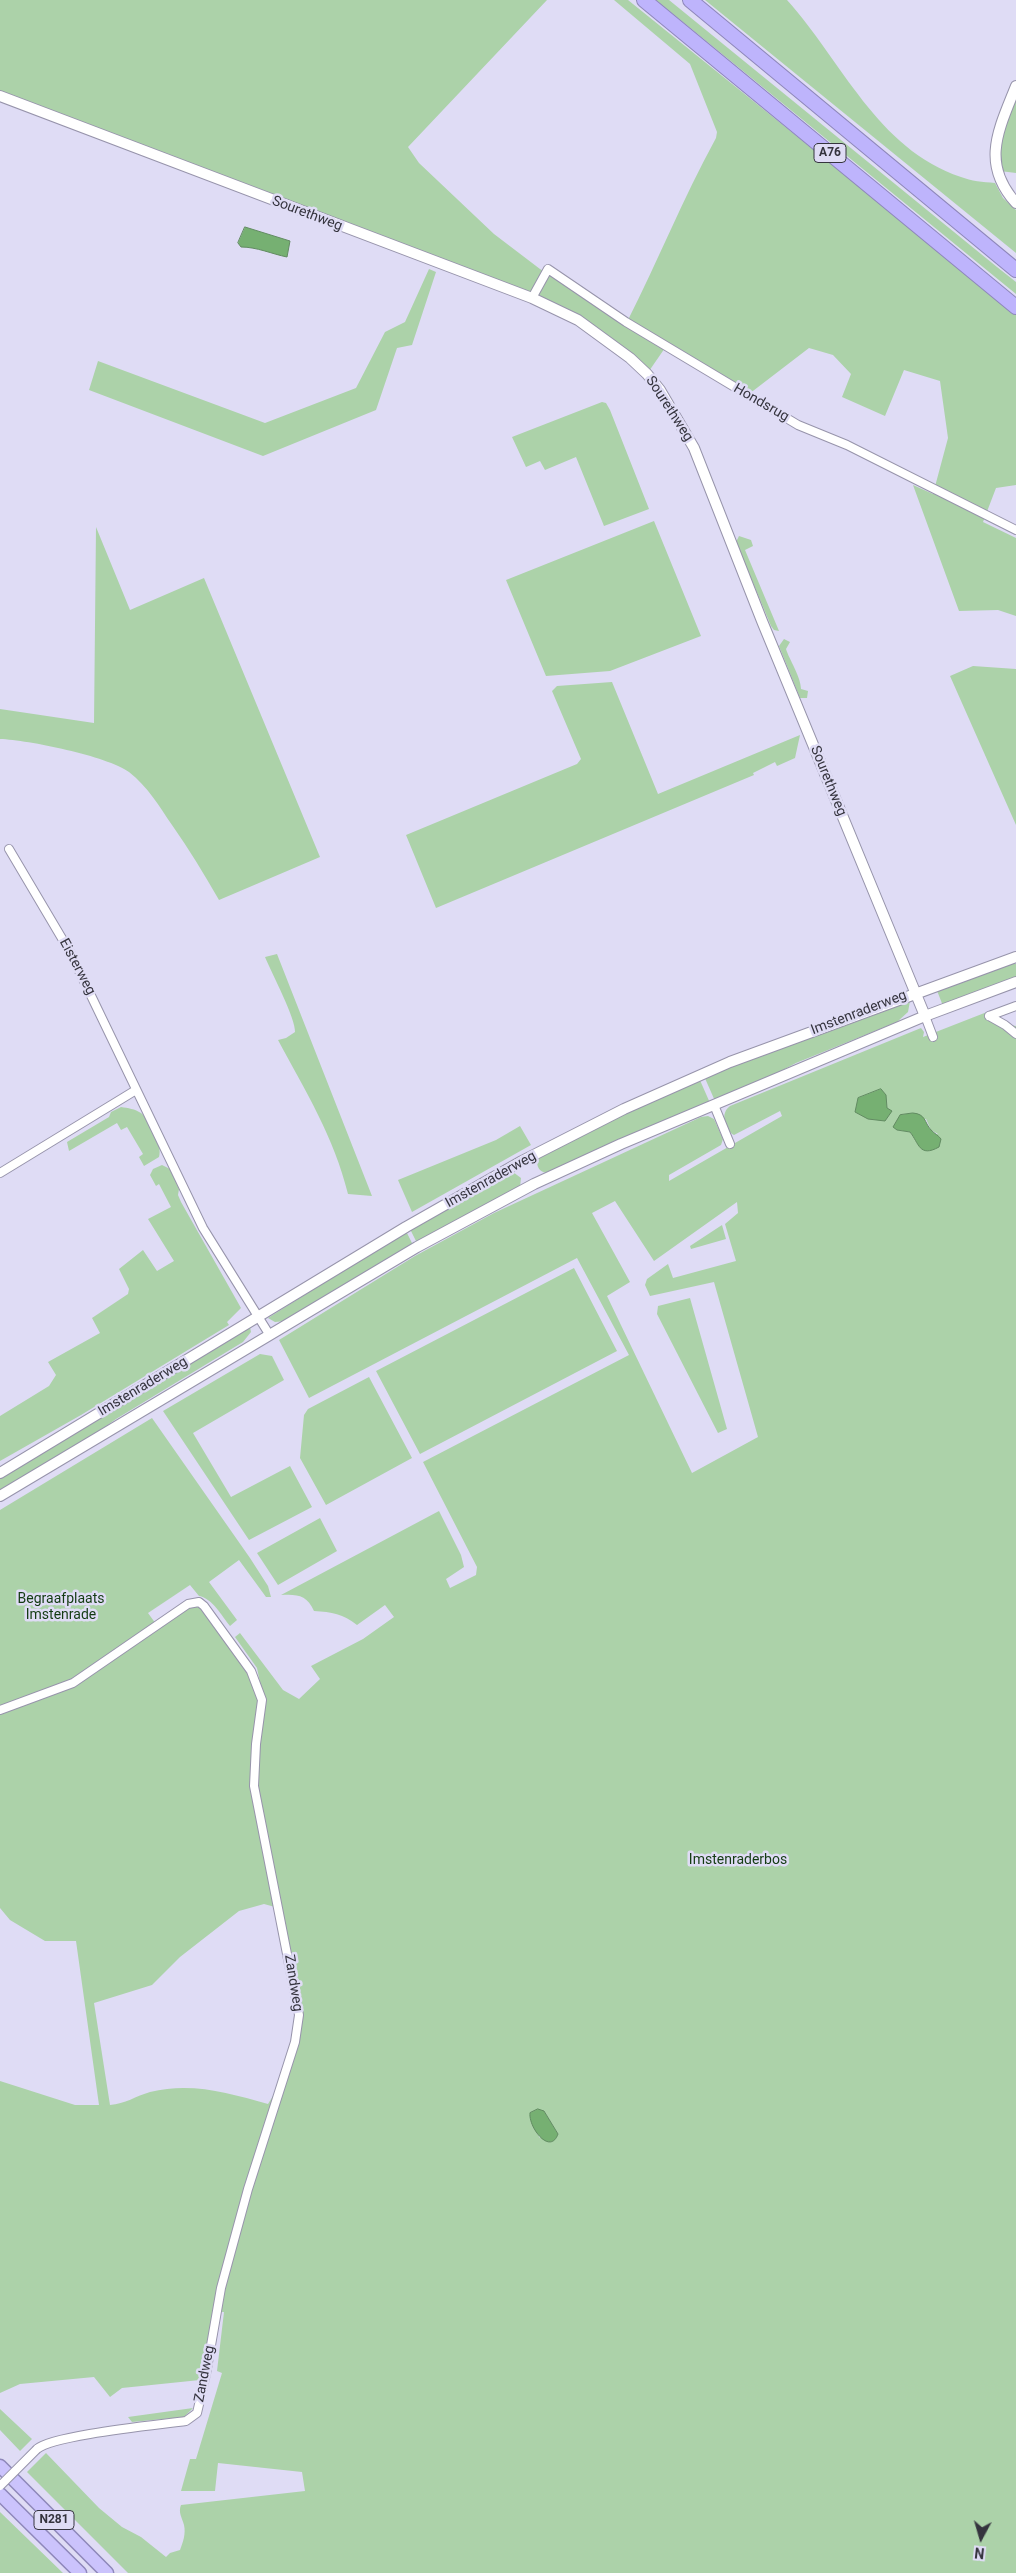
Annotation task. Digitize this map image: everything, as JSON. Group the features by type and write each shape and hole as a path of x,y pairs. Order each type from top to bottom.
{"highway":[{"name":"A76","path":"644,0 1016,307"},
{"name":"A76","path":"690,0 1016,270"},
{"name":"N281","path":"0,2466 107,2573"},
{"name":"N281","path":"0,2494 80,2573"}],"street":[{"path":"1016,86 994,152 998,174 1016,203"},
{"name":"Sourethweg","path":"0,96 532,298 578,320 630,358 647,374 660,390 694,448 767,633 926,1016"},
{"name":"Hondsrug","path":"532,298 548,269 659,342 798,425 847,445 1016,530"},
{"name":"Eisterweg","path":"9,849 70,952 203,1228 269,1334"},
{"name":"Imstenraderweg","path":"0,1473 514,1166 624,1109 730,1062 916,992 1016,957"},
{"name":"Imstenraderweg","path":"0,1496 417,1247 534,1184 714,1105 926,1016 1016,982"},
{"path":"1016,1006 989,1016 1016,1034"},
{"path":"926,1016 933,1037"},
{"path":"0,1173 136,1090"},
{"path":"714,1105 730,1144"},
{"name":"Zandweg","path":"0,1710 73,1683 188,1604 199,1602 204,1606 251,1671 262,1700 261,1721 256,1744 255,1792 299,2015 295,2042 248,2189 221,2288 197,2413 186,2421 70,2437 44,2443 0,2486"}],"green space":[{"path":"0,0 547,0 408,147 419,163 494,234 540,269 627,322 716,138 717,132 690,64 614,0 628,0 1016,313 1016,485 996,488 983,522 1016,538 1016,616 998,610 959,611 913,485 933,494 948,438 940,381 904,370 885,416 842,397 851,374 833,355 809,348 749,394 749,391 667,345 647,374 578,320 0,91"},
{"path":"656,0 669,0 1016,282 1016,294"},
{"path":"705,0 787,0 807,24 863,101 906,146 932,164 961,177 995,183 1003,198 1016,210 1016,253"},
{"path":"1016,95 1016,173 1000,171 998,140"},
{"path":"429,269 436,272 412,345 397,348 376,410 263,456 89,390 98,361 265,423 356,388 385,332 405,322"},
{"path":"602,402 606,403 610,410 649,509 604,526 576,457 545,470 540,461 526,467 512,437"},
{"path":"654,521 701,636 610,671 546,676 506,580"},
{"path":"96,527 130,610 204,578 320,857 219,900 158,804 148,790 129,772 104,760 67,750 29,742 0,739 0,709 94,723"},
{"path":"739,536 751,540 753,546 745,550 779,631 774,630 771,626 736,542"},
{"path":"784,639 790,642 786,649 799,679 801,689 808,691 807,698 800,698 779,646"},
{"path":"973,666 1016,669 1016,825 950,676"},
{"path":"612,682 658,794 800,735 795,758 777,766 775,762 753,773 754,775 436,908 406,835 577,764 581,759 552,691 557,686"},
{"path":"277,954 372,1196 348,1194 327,1134 278,1040 286,1038 295,1032 288,1007 265,957"},
{"path":"1010,963 1016,964 1016,978 943,1006 936,988"},
{"path":"910,1001 908,1012 897,1022 796,1063 760,1082 715,1101 704,1076"},
{"name":"Imstenraderbos","path":"987,1012 996,1023 1016,1026 1016,2573 128,2573 27,2472 46,2453 99,2508 122,2527 141,2537 166,2557 170,2553 180,2550 183,2541 185,2528 180,2513 181,2505 305,2491 302,2472 218,2463 215,2491 181,2491 190,2459 196,2459 222,2373 217,2371 224,2312 213,2312 200,2380 122,2388 110,2397 94,2377 20,2384 0,2393 0,2081 75,2105 99,2105 76,1941 45,1941 10,1920 0,1908 0,1714 64,1690 85,1679 188,1606 202,1607 235,1645 264,1702 257,1668 235,1637 240,1633 283,1690 299,1699 320,1679 311,1666 363,1639 394,1617 385,1605 357,1625 337,1614 314,1611 308,1602 301,1597 281,1595 439,1511 461,1555 464,1567 446,1579 450,1588 476,1575 477,1567 423,1462 629,1355 577,1258 309,1398 279,1340 415,1256 494,1213 701,1117 708,1116 714,1119 723,1139 721,1145 669,1175 669,1181 782,1116 780,1111 734,1135 724,1121 725,1113 730,1106 921,1028 924,1032 923,1037","holes":["926,1119 931,1130 938,1134 914,1137 910,1132 897,1130","615,1201 654,1261 737,1202 738,1213 725,1224 736,1261 673,1278 668,1264 647,1279 645,1285 650,1296 714,1282 758,1437 692,1473 607,1296 630,1282 592,1213","264,1904 275,1907 296,2018 289,2056 278,2088 268,2104 210,2090 181,2088 150,2092 126,2102 110,2105 94,2003 152,1985 180,1957 239,1911","544,2111 558,2134 540,2138 536,2132"]},
{"path":"699,1078 710,1103 549,1173 540,1170 537,1161 541,1154"},
{"path":"121,1107 129,1108 145,1116 157,1140 160,1152 159,1157 144,1166 139,1157 143,1154 127,1127 121,1130 117,1123 69,1151 67,1142 109,1117 111,1112"},
{"path":"520,1126 531,1145 412,1212 398,1180 496,1140"},
{"path":"162,1165 170,1169 179,1189 178,1195 181,1202 241,1308 227,1322 229,1325 81,1415 0,1461 0,1416 49,1386 56,1375 48,1362 100,1333 92,1318 128,1294 129,1289 119,1269 143,1250 157,1271 174,1261 148,1219 171,1207 159,1184 156,1186 150,1175 153,1169"},
{"path":"513,1172 521,1178 520,1187 417,1243 410,1229"},
{"path":"722,1225 726,1239 691,1249 690,1246"},
{"path":"406,1231 413,1245 286,1321 275,1322 268,1318"},
{"path":"574,1268 617,1351 420,1454 376,1371"},
{"path":"690,1298 727,1429 718,1433 657,1314 658,1306"},
{"path":"250,1327 251,1332 243,1342 116,1419 79,1446 0,1493 0,1479 26,1460"},
{"path":"260,1354 272,1356 284,1380 193,1433 231,1497 290,1466 312,1507 249,1540 163,1411"},
{"path":"369,1377 412,1458 326,1505 300,1458 304,1415 308,1409"},
{"name":"Begraafplaats Imstenrade","path":"152,1418 250,1558 268,1586 271,1597 266,1597 239,1560 209,1582 237,1620 230,1626 212,1604 204,1597 199,1596 190,1585 148,1613 156,1624 78,1678 0,1708 0,1510"},
{"path":"320,1518 337,1551 278,1585 257,1553"},
{"path":"193,2408 184,2417 132,2422 128,2417"},
{"path":"0,2409 32,2439 20,2451 0,2430"},
{"path":"0,2512 63,2573 0,2573"}],"shaded area":[{"path":"245,227 290,241 287,257 259,249 241,247 238,243"},
{"path":"881,1089 886,1095 887,1108 892,1111 885,1121 868,1119 855,1112 858,1098"},
{"path":"913,1113 923,1117 931,1130 941,1139 939,1147 927,1151 923,1150 910,1132 897,1130 893,1127 900,1115"},
{"path":"538,2109 544,2111 558,2134 550,2142 540,2137 532,2125 530,2113"}]}
